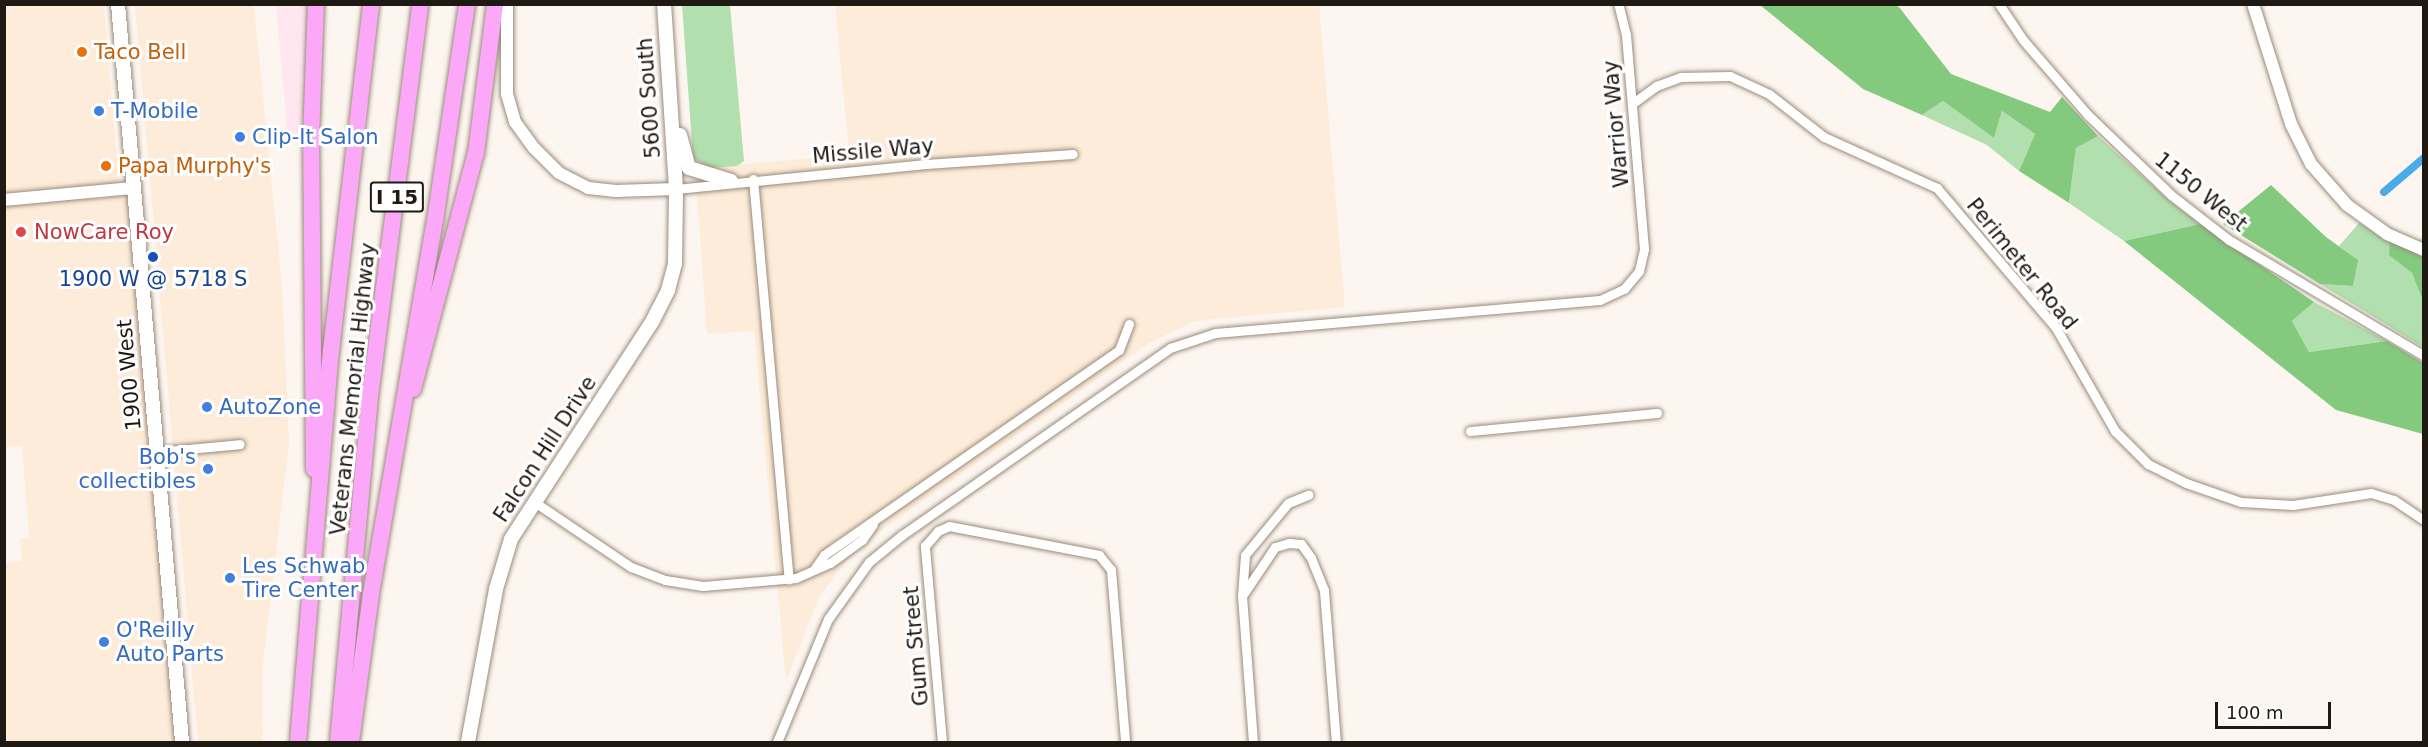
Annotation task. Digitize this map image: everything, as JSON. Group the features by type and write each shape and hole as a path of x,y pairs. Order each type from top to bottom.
{"highway":[{"path":"316,4 311,139 312,352 317,533"},
{"path":"316,25 321,4"},
{"name":"Veterans Memorial Highway","path":"298,742 331,351 371,4"},
{"name":"Veterans Memorial Highway","path":"338,742 371,388 420,4"},
{"path":"351,742 371,594 467,4"},
{"path":"396,447 476,153 495,4"}],"main road":[{"name":"1900 West","path":"118,4 182,742"},
{"name":"5600 South","path":"664,4 676,189"},
{"path":"668,58 677,91 681,146 689,168 731,181"},
{"name":"Falcon Hill Drive","path":"468,742 501,573 511,539 533,501 634,350 668,290 676,254 676,189"}],"street":[{"path":"507,4 509,100 514,122 546,161 559,173 588,188 616,191 676,189"},
{"name":"Warrior Way","path":"777,742 828,619 869,562 902,535 1161,352 1187,340 1224,332 1606,298 1619,293 1635,277 1642,264 1644,241 1626,35 1618,4"},
{"name":"1150 West","path":"1999,4 2023,40 2088,115 2171,195 2229,240 2424,356"},
{"path":"2253,4 2291,124 2311,164 2347,205 2387,234 2424,250"},
{"name":"Perimeter Road","path":"1633,103 1656,86 1681,77 1730,76 1769,94 1824,137 1937,188 2056,328 2115,431 2148,464 2186,483 2241,502 2293,505 2371,493 2394,501 2424,520"},
{"name":"Missile Way","path":"676,189 753,179 1073,154"},
{"path":"753,179 789,579"},
{"path":"4,200 134,188"},
{"path":"533,501 621,561 665,580 710,586 789,579 830,563 857,544 873,524 1119,350 1129,324"},
{"path":"1470,431 1657,413"},
{"path":"156,452 240,444"},
{"path":"1253,742 1242,596 1245,555 1288,504 1308,495"},
{"name":"Gum Street","path":"942,742 925,546 938,531 949,526 1100,555 1111,570 1125,742"},
{"path":"1242,596 1275,547 1288,543 1301,544 1311,558 1323,591 1336,742"}],"shaded area":[{"path":"5,4 104,5 119,183 5,193"},
{"path":"135,5 254,5 282,284 289,443 262,672 263,742 198,742"},
{"path":"276,5 313,5 308,94 297,139 288,140"},
{"path":"835,5 1319,5 1345,307 1195,321 1149,343 884,528 847,560 819,597 786,681 754,331 707,334 695,168 849,155"},
{"path":"130,193 175,742 5,742 5,563 22,561 20,539 29,538 22,446 5,447 5,204"}],"green space":[{"path":"1892,4 1899,7 1951,74 2050,112 2062,97 2098,136 2076,148 2069,203 2019,171 2035,134 2002,111 1994,138 1943,101 1922,115 1863,89 1760,5"},
{"path":"682,5 730,5 744,161 737,166 708,168 693,158"},
{"path":"1943,101 1994,138 2002,111 2035,134 2019,171 1987,145 1922,115"},
{"path":"2098,136 2165,197 2200,224 2124,241 2069,203 2076,148"},
{"path":"2271,185 2326,237 2358,260 2353,286 2320,284 2223,224"},
{"path":"2359,223 2390,241 2390,255 2412,273 2423,301 2423,347 2320,284 2353,286 2357,260 2339,246"},
{"path":"2200,224 2314,302 2292,321 2309,352 2387,341 2423,363 2423,434 2336,410 2124,241"},
{"path":"2390,241 2423,256 2423,301 2412,273 2389,255"},
{"path":"2314,302 2387,341 2309,352 2292,321"}],"waterway":[{"path":"2384,192 2424,158"}],"place":[{"name":"Taco Bell","path":"82,52"},
{"name":"T-Mobile","path":"99,111"},
{"name":"Clip-It Salon","path":"240,137"},
{"name":"Papa Murphy's","path":"106,166"},
{"name":"NowCare Roy","path":"21,232"},
{"name":"1900 W @ 5718 S","path":"153,257"},
{"name":"AutoZone","path":"207,407"},
{"name":"Bob's collectibles","path":"208,469"},
{"name":"Les Schwab Tire Center","path":"230,578"},
{"name":"O'Reilly Auto Parts","path":"104,642"}]}
